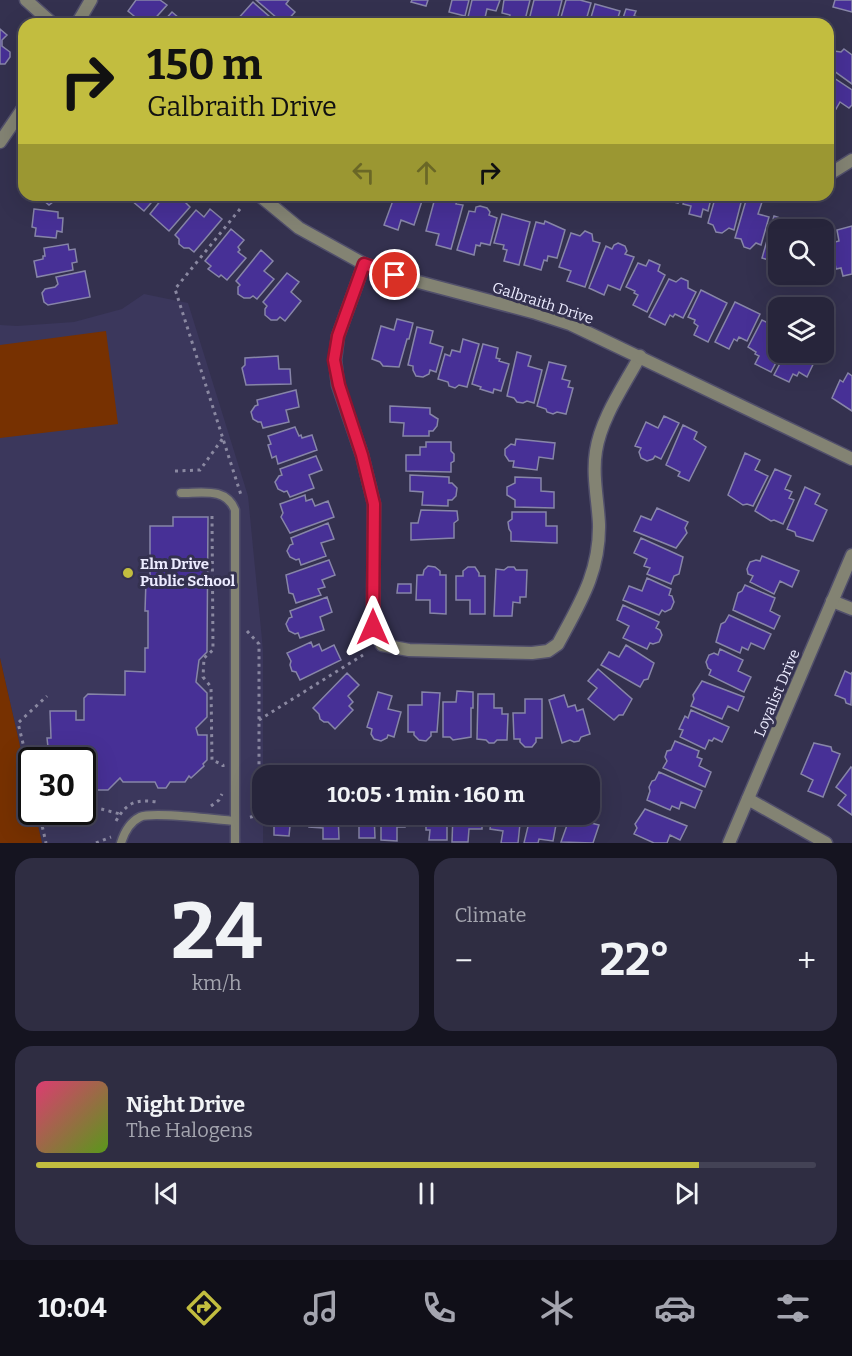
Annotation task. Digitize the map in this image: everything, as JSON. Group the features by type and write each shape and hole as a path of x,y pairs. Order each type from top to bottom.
{"street":[{"path":"26,0 46,18"},
{"path":"80,18 91,0"},
{"path":"0,142 18,116"},
{"path":"834,171 852,160"},
{"name":"Galbraith Drive","path":"266,201 300,228 364,264 411,280 570,324 852,459"},
{"path":"364,264 338,336 334,360 339,385 362,455 374,504 373,627 382,645 409,650 532,653 548,651 558,644 593,575 598,553 596,453 602,428 640,356"},
{"name":"Loyalist Drive","path":"729,843 852,555"},
{"path":"832,602 852,609"},
{"path":"748,799 826,843"}],"lane":[{"path":"181,494 225,495 232,502 235,510 235,843"},
{"path":"121,843 131,824 142,816 165,815 235,821"}],"path":[{"path":"240,210 175,289 243,501"},
{"path":"175,471 200,470 223,438"},
{"path":"235,510 242,495"},
{"path":"212,516 213,650 204,658 203,676 211,687 212,760 223,765 223,776"},
{"path":"247,631 259,644 259,815 247,819 247,825"},
{"path":"259,720 363,655"},
{"path":"24,747 18,723 47,696"},
{"path":"207,808 219,800 224,787"},
{"path":"110,843 120,814 130,804 140,799 161,802"},
{"path":"96,808 120,814"},
{"path":"42,825 46,843"},
{"path":"96,843 112,837"}],"shaded area":[{"name":"Elm Drive Public School","path":"144,294 188,303 248,496 263,650 263,765 252,765 252,825 263,825 263,843 42,843 38,825 96,825 96,747 20,747 0,658 0,325 74,322 122,309"},
{"path":"106,331 118,424 0,438 0,345"},
{"path":"0,658 20,747 18,747 18,825 38,825 42,843 0,843"}],"building":[{"path":"136,0 160,0 167,5 155,18 132,18 134,16 128,11"},
{"path":"256,0 289,0 286,4 295,12 290,18 277,18"},
{"path":"412,0 428,0 426,6 411,2"},
{"path":"452,0 469,0 465,16 449,12"},
{"path":"472,0 500,0 496,11 487,9 485,18 468,17"},
{"path":"504,0 530,0 526,18 509,18 510,15 502,13"},
{"path":"534,0 562,0 558,18 530,18"},
{"path":"566,0 591,3 587,18 561,18"},
{"path":"835,0 852,0 852,12 833,7"},
{"path":"253,2 271,18 239,18"},
{"path":"595,4 620,11 618,18 591,18"},
{"path":"626,9 636,11 634,16 642,18 623,18"},
{"path":"172,12 179,18 166,18"},
{"path":"0,29 7,35 2,40 2,46 10,52 10,57 5,64 0,64"},
{"path":"844,49 852,55 852,84 834,71 834,51 841,52"},
{"path":"834,78 852,90 852,105 849,108 840,102 836,109 834,108"},
{"path":"132,201 153,201 144,211"},
{"path":"160,201 184,201 190,207 169,231 150,214"},
{"path":"393,201 422,201 414,225 401,220 398,230 384,225"},
{"path":"434,201 457,201 456,204 463,205 451,249 436,245 439,234 426,231"},
{"path":"684,201 710,201 708,211 703,209 701,217 689,214 691,206 683,204"},
{"path":"714,201 741,201 734,230 729,228 722,233 716,232 713,225 708,223"},
{"path":"746,201 762,202 758,214 769,217 761,245 756,243 750,249 744,247 741,239 735,238"},
{"path":"476,207 487,208 489,215 497,218 490,245 481,243 480,246 476,245 474,255 457,250 469,211 475,212"},
{"path":"34,209 58,212 58,218 63,218 62,232 57,231 56,238 35,236 36,228 32,227"},
{"path":"210,209 222,219 194,252 189,248 184,248 179,244 179,239 175,235 196,210 204,217"},
{"path":"502,214 530,222 519,265 504,261 507,250 503,249 504,245 494,243"},
{"path":"545,221 565,230 557,258 548,256 541,270 524,265 536,222 544,224"},
{"path":"852,226 852,274 843,276 841,268 836,269 834,242 839,241 837,230"},
{"path":"231,229 244,240 238,247 240,250 238,252 246,258 227,280 208,269 211,266 205,261"},
{"path":"585,231 592,234 593,241 600,243 585,287 567,281 571,271 559,267 571,233 580,236"},
{"path":"768,237 768,260 762,258"},
{"path":"618,243 625,246 627,251 625,254 634,257 620,290 608,285 604,295 589,288 606,246 612,249"},
{"path":"68,244 69,250 75,249 77,262 72,263 73,270 37,277 34,261 43,259 44,248"},
{"path":"261,250 273,261 264,271 274,279 257,299 253,296 244,298 238,294 240,285 236,281"},
{"path":"649,260 660,265 658,271 665,275 647,312 633,305 638,295 626,287 638,263 646,266"},
{"path":"85,271 90,297 48,305 44,302 42,293 45,289 58,284 56,277"},
{"path":"287,273 299,282 291,292 301,301 285,321 280,317 277,320 271,320 265,315 267,306 263,302"},
{"path":"681,278 688,281 688,288 696,292 683,318 675,314 673,317 670,315 665,325 649,317 669,279 676,282"},
{"path":"701,290 727,303 708,342 694,335 698,326 694,323 695,320 688,317"},
{"path":"735,302 760,314 747,341 739,337 737,341 734,339 729,349 715,342"},
{"path":"397,319 413,323 409,339 407,339 399,367 383,366 372,359 381,326 394,330"},
{"path":"762,320 768,323 768,363 776,363 771,372 755,364 759,356 748,347"},
{"path":"417,327 433,331 430,343 443,347 436,372 430,370 429,374 423,377 416,376 413,366 408,365"},
{"path":"463,339 479,344 467,387 459,385 455,388 449,386 448,382 438,379 445,354 450,356 452,350 460,352"},
{"path":"483,344 498,348 496,358 509,364 501,391 494,389 493,393 472,384"},
{"path":"517,352 531,356 528,366 542,370 534,403 517,402 514,398 507,396"},
{"path":"278,356 279,369 290,369 291,384 246,385 242,368 245,365 245,358"},
{"path":"549,362 566,366 562,379 570,381 568,387 573,388 566,414 557,412 553,414 537,406"},
{"path":"780,363 814,363 807,377 799,372 797,376 793,374 789,382 774,375"},
{"path":"848,373 852,376 852,411 832,398 840,380 843,382"},
{"path":"296,390 299,407 286,410 289,422 263,428 261,422 253,419 251,412 258,405 257,400"},
{"path":"390,406 430,408 430,414 438,419 437,426 433,431 429,431 429,436 403,436 404,423 390,422"},
{"path":"664,416 679,423 661,459 655,456 647,461 641,458 639,452 641,448 635,446 646,422 658,428"},
{"path":"683,425 697,432 694,439 706,447 689,481 678,476 680,472 666,465"},
{"path":"295,427 302,438 312,435 317,450 278,464 276,456 272,458 268,436"},
{"path":"516,439 555,443 553,459 539,457 537,470 513,467 514,461 509,461 505,455 505,449 511,444 515,445"},
{"path":"426,442 451,442 454,461 451,463 451,472 406,471 406,455 420,455 420,447 426,447"},
{"path":"745,453 760,460 755,470 768,476 753,506 743,505 728,495"},
{"path":"316,456 322,470 309,475 314,488 290,497 287,491 278,489 275,482 282,475 280,469"},
{"path":"775,469 791,476 785,489 792,492 789,498 794,500 783,524 771,521 755,511"},
{"path":"410,475 449,477 449,483 457,488 456,496 448,500 448,506 422,505 423,492 410,491"},
{"path":"515,477 541,478 541,491 554,492 554,508 515,507 515,500 507,495 507,487 515,483"},
{"path":"805,487 820,494 815,504 827,510 813,541 796,536 795,532 787,529"},
{"path":"305,495 306,501 312,499 315,506 328,501 334,517 290,533 281,517 283,513 280,504"},
{"path":"657,508 688,522 685,528 687,533 676,548 634,531 641,516 651,520"},
{"path":"421,510 457,511 458,520 454,523 454,538 411,540 411,523 418,523"},
{"path":"512,512 546,512 546,526 557,526 557,543 511,541 508,522 512,519"},
{"path":"173,517 208,517 207,652 199,660 196,682 207,693 207,717 196,728 198,735 207,735 207,760 191,778 189,776 185,782 170,782 166,788 158,788 155,782 123,782 120,778 108,790 96,790 96,747 48,747 47,738 51,738 50,711 76,711 76,720 84,720 84,698 88,694 125,695 125,671 145,672 145,648 148,648 148,611 145,611 146,580 150,580 150,526 173,526"},
{"path":"328,523 334,539 321,543 326,556 301,565 299,559 290,557 287,551 293,544 291,538"},
{"path":"641,538 683,557 679,574 674,576 671,584 647,574 650,568 644,566 647,559 634,553"},
{"path":"762,556 799,571 792,587 780,581 774,594 750,582 753,576 748,574 747,569 750,562 760,561"},
{"path":"329,560 335,575 322,580 325,587 318,589 321,595 296,603 293,594 289,593 286,575"},
{"path":"428,566 435,567 440,571 440,575 446,575 446,614 430,613 430,600 416,600 417,575 423,575"},
{"path":"468,567 475,567 479,576 485,576 485,614 470,614 470,600 456,600 456,576 463,576 463,571"},
{"path":"508,567 527,570 526,597 520,597 520,603 513,602 512,616 494,616 496,569 504,570"},
{"path":"647,578 671,589 669,595 672,596 674,602 671,609 665,612 662,610 659,615 623,600 629,586 642,591"},
{"path":"398,584 411,584 411,593 397,593"},
{"path":"745,585 775,598 770,611 780,616 774,629 733,610 738,593"},
{"path":"327,597 332,612 320,617 324,630 300,638 298,633 289,631 286,624 292,617 290,611"},
{"path":"623,605 659,622 656,628 662,635 659,642 650,643 647,649 623,638 629,626 617,620"},
{"path":"729,615 771,634 764,649 751,643 748,650 742,647 740,653 716,642 721,624"},
{"path":"311,642 313,647 319,644 322,651 334,645 341,660 300,680 296,672 292,671 287,653"},
{"path":"626,645 654,663 648,679 644,680 640,687 601,665 609,652 619,657"},
{"path":"720,649 743,660 738,671 751,677 744,692 709,675 711,670 706,662 709,655 714,653 718,655"},
{"path":"598,669 632,699 623,715 619,715 614,720 588,699 597,688 588,681"},
{"path":"845,671 851,674 852,672 851,705 846,703 845,699 835,695"},
{"path":"347,673 359,685 348,696 353,702 349,706 353,710 335,729 328,722 320,719 319,714 313,708"},
{"path":"702,681 744,697 738,711 728,706 722,719 691,706 693,695"},
{"path":"457,691 473,692 471,737 453,740 450,737 443,737 443,702 456,702"},
{"path":"378,692 392,696 388,709 401,712 394,737 388,735 381,741 374,739 371,734 372,729 367,727"},
{"path":"422,692 440,693 437,732 431,732 431,736 426,741 419,740 414,732 408,732 408,705 422,705"},
{"path":"478,694 494,694 494,708 502,708 502,714 508,714 507,740 489,743 486,740 477,739"},
{"path":"564,695 568,707 575,705 577,711 583,709 590,734 581,737 579,741 570,740 562,743 549,700"},
{"path":"525,699 542,699 542,738 536,738 532,747 525,747 520,739 514,739 513,713 525,713"},
{"path":"691,710 729,727 722,742 714,738 712,741 709,740 705,749 680,737 683,730 679,729 685,716 688,718"},
{"path":"675,741 699,751 697,757 702,759 699,766 711,772 705,787 663,768 667,761 665,757 667,751 671,750"},
{"path":"814,743 831,747 832,751 840,754 823,797 808,791 813,780 801,774"},
{"path":"851,767 852,815 838,805 846,795 836,787"},
{"path":"659,772 702,791 695,808 681,802 679,809 672,806 670,810 647,800 649,787"},
{"path":"645,809 687,826 680,840 670,835 667,843 654,843 634,834 637,828 635,824"},
{"path":"274,825 294,825 290,826 289,836 274,835"},
{"path":"309,825 338,825 339,839 323,839 323,828 309,827"},
{"path":"359,825 374,825 375,838 359,838"},
{"path":"381,825 405,825 405,827 397,827 397,841 381,840"},
{"path":"447,825 447,840 429,840 430,830 426,830 426,826 417,826"},
{"path":"453,825 482,825 482,829 469,829 468,842 452,842"},
{"path":"491,825 520,825 518,843 501,843 503,831 490,829"},
{"path":"528,825 556,825 553,841 539,839 538,843 524,843"},
{"path":"567,825 599,825 593,843 561,842"}],"place":[{"name":"Elm Drive Public School","path":"128,573"}],"route":[{"path":"373,627 374,504 362,455 339,385 334,360 338,336 364,264 395,275"}]}
